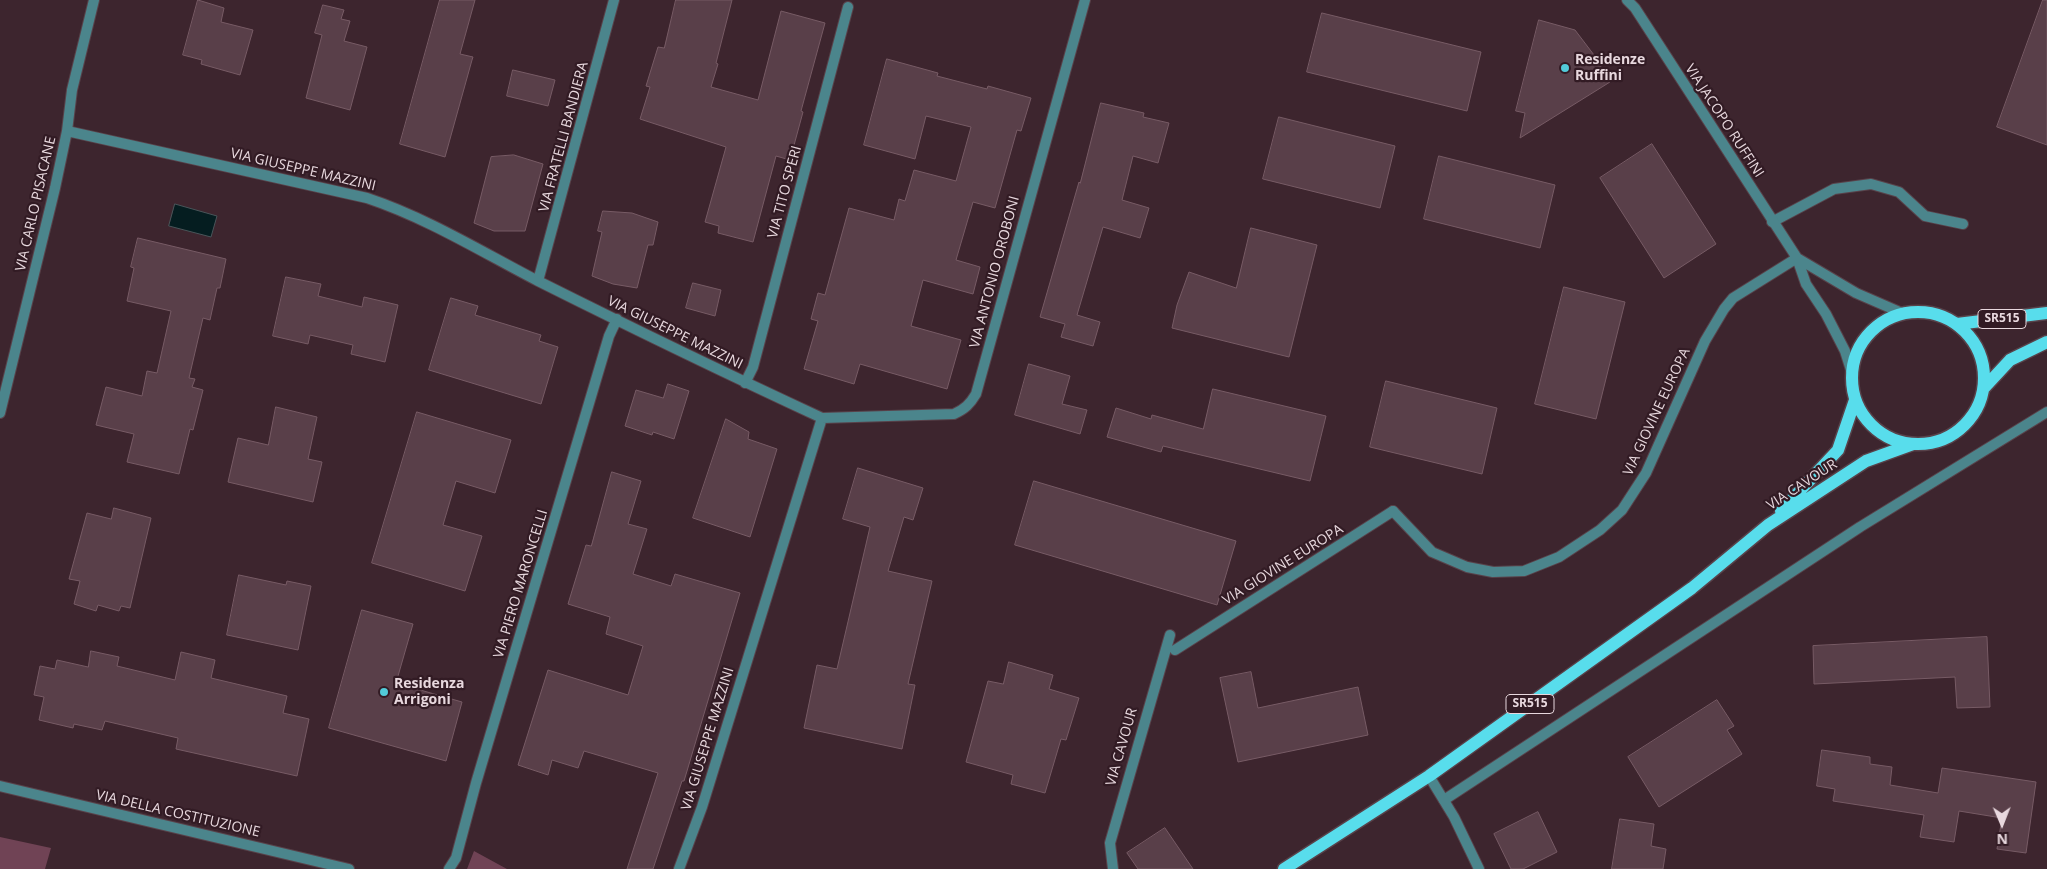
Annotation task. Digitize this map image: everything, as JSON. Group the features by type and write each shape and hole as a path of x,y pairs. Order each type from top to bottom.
{"main road":[{"path":"1921,311 1940,315 1957,324 1970,336 1980,352 1984,370 1984,388 1978,406 1966,423 1951,435 1933,443 1913,444 1894,440 1878,431 1864,418 1855,400 1851,385 1851,370 1857,350 1868,333 1884,320 1902,313 1921,311"},
{"name":"SR515","path":"1957,324 2047,313"},
{"path":"1984,388 2010,360 2047,342"},
{"name":"VIA CAVOUR","path":"1768,526 1838,450 1855,400"},
{"name":"VIA CAVOUR","path":"1768,526 1866,462 1913,444"},
{"name":"SR515","path":"1284,869 1429,776 1692,588 1768,526"}],"street":[{"name":"VIA CARLO PISACANE","path":"0,413 2,398 67,131 72,90 94,0"},
{"name":"VIA FRATELLI BANDIERA","path":"538,280 614,0"},
{"name":"VIA ANTONIO OROBONI","path":"822,418 943,415 964,410 976,394 1084,0"},
{"name":"VIA JACOPO RUFFINI","path":"1627,0 1636,8 1772,222 1797,258 1806,284 1826,314 1845,351 1851,370"},
{"name":"VIA TITO SPERI","path":"745,383 755,357 848,7"},
{"name":"VIA GIUSEPPE MAZZINI","path":"67,131 367,198 400,209 745,383 822,418 702,807 678,869"},
{"path":"1772,222 1834,189 1871,184 1899,192 1925,216 1963,224"},
{"name":"VIA JACOPO RUFFINI","path":"1797,258 1856,293 1902,313"},
{"name":"VIA GIOVINE EUROPA","path":"1175,650 1393,511 1432,552 1468,567 1493,572 1524,571 1559,557 1600,530 1622,510 1641,481 1705,341 1724,309 1733,298 1797,258"},
{"name":"VIA PIERO MARONCELLI","path":"449,869 456,858 476,783 609,336 618,319"},
{"path":"1444,800 1860,527 2047,412"},
{"name":"VIA CAVOUR","path":"1113,869 1110,843 1170,635"},
{"path":"1429,776 1444,800 1479,869"},
{"name":"VIA DELLA COSTITUZIONE","path":"0,786 349,869"}],"shaded area":[{"path":"0,837 51,848 45,869 0,869"},
{"path":"474,851 507,869 467,869"}],"water":[{"path":"175,204 217,216 211,237 169,226"}],"building":[{"path":"198,0 224,8 221,22 253,30 240,75 201,64 202,60 183,55"},
{"path":"440,0 475,0 460,54 473,57 445,157 400,144"},
{"path":"676,0 732,0 711,87 758,100 781,11 825,23 790,160 776,156 753,242 718,233 719,226 705,222 726,147 640,119 650,87 646,86 658,47 664,48"},
{"path":"2043,0 2047,0 2047,145 1997,127"},
{"path":"323,5 344,10 341,19 350,21 344,41 367,47 350,110 306,98 322,35 315,33"},
{"path":"1322,13 1481,52 1467,111 1307,72"},
{"name":"Residenze Ruffini","path":"1539,20 1575,30 1594,55 1610,82 1520,138 1525,113 1516,111"},
{"path":"887,59 938,73 937,76 987,89 988,86 1031,98 1021,131 1017,130 995,208 973,202 956,260 980,267 973,294 923,280 911,326 961,340 947,389 860,364 854,384 804,369 818,321 811,319 818,293 825,295 849,208 894,220 899,199 905,201 914,170 956,181 971,127 926,116 915,159 864,145"},
{"path":"513,70 555,80 548,106 507,96"},
{"path":"1101,103 1144,113 1143,117 1169,123 1158,163 1133,156 1122,200 1149,208 1140,238 1103,227 1077,315 1100,322 1093,346 1061,337 1065,324 1040,317 1080,183"},
{"path":"1279,117 1395,146 1380,208 1263,179"},
{"path":"1652,144 1716,244 1664,278 1600,178"},
{"path":"514,155 543,164 525,231 494,231 474,223 491,157"},
{"path":"1439,156 1555,185 1540,248 1424,219"},
{"path":"603,211 632,213 658,222 653,245 648,245 637,288 613,284 592,276 602,232 598,231"},
{"path":"1251,228 1317,245 1289,357 1172,328 1177,305 1189,272 1236,288"},
{"path":"138,238 226,259 220,288 217,288 210,320 203,318 189,378 195,379 192,387 203,390 193,430 190,429 179,474 127,462 134,434 96,425 106,387 142,396 147,371 157,373 171,311 127,301 134,268 131,267"},
{"path":"286,277 321,284 318,296 362,307 364,297 398,305 385,362 351,354 353,345 310,335 308,344 273,336"},
{"path":"693,283 721,290 715,316 686,308"},
{"path":"1564,287 1625,302 1596,419 1535,404"},
{"path":"451,298 478,306 475,315 541,335 539,341 558,347 541,404 429,370"},
{"path":"1029,364 1070,376 1062,404 1087,410 1080,434 1015,415"},
{"path":"1386,381 1497,408 1482,474 1370,447"},
{"path":"668,384 689,391 674,439 653,432 652,435 625,426 636,390 663,398"},
{"path":"1213,389 1326,416 1310,481 1163,446 1161,452 1107,437 1116,408 1151,419 1152,415 1203,429"},
{"path":"276,407 317,417 308,459 322,462 313,502 228,482 238,438 268,445"},
{"path":"417,412 511,440 495,493 456,481 443,525 482,536 465,591 372,563"},
{"path":"726,419 749,432 748,439 777,449 750,537 693,518"},
{"path":"858,468 923,488 913,520 904,517 888,571 932,581 908,684 915,685 902,749 804,728 817,665 837,669 870,527 843,519"},
{"path":"612,472 641,481 628,524 647,529 633,574 671,586 675,574 740,593 684,781 682,781 653,869 627,869 658,773 584,751 578,768 552,760 548,775 518,765 548,670 628,695 643,646 606,634 610,617 568,604 586,545 591,546"},
{"path":"1034,481 1236,541 1217,605 1015,545"},
{"path":"114,508 151,518 130,608 121,606 119,611 98,605 96,611 74,604 80,581 69,579 87,513 111,519"},
{"path":"239,575 286,585 287,581 311,586 298,650 227,635"},
{"name":"Residenza Arrigoni","path":"362,610 413,624 396,683 462,702 446,761 329,728"},
{"path":"1987,637 1990,707 1957,708 1955,677 1814,684 1813,646"},
{"path":"91,651 119,657 117,666 175,680 181,652 215,660 211,678 287,696 283,713 309,719 297,776 176,749 178,738 105,721 102,730 74,724 73,728 39,720 44,697 34,695 40,666 55,669 57,660 88,667"},
{"path":"1009,662 1053,675 1049,689 1079,698 1066,740 1061,739 1045,793 1011,784 1013,775 966,762 988,681 1003,684"},
{"path":"1251,672 1258,708 1358,687 1368,735 1238,762 1220,678"},
{"path":"1717,700 1734,726 1727,730 1742,754 1659,807 1628,757"},
{"path":"1822,750 1870,757 1870,764 1892,767 1890,785 1938,793 1942,768 2036,782 2026,853 1997,849 2002,818 1959,811 1954,842 1920,837 1924,815 1833,801 1835,789 1817,786"},
{"path":"1538,812 1557,852 1523,869 1511,869 1494,834"},
{"path":"1620,819 1654,824 1651,846 1666,849 1663,869 1612,869"},
{"path":"1165,828 1193,869 1138,869 1127,853"}],"place":[{"name":"Residenze Ruffini","path":"1565,68"},
{"name":"Residenza Arrigoni","path":"384,692"}]}
